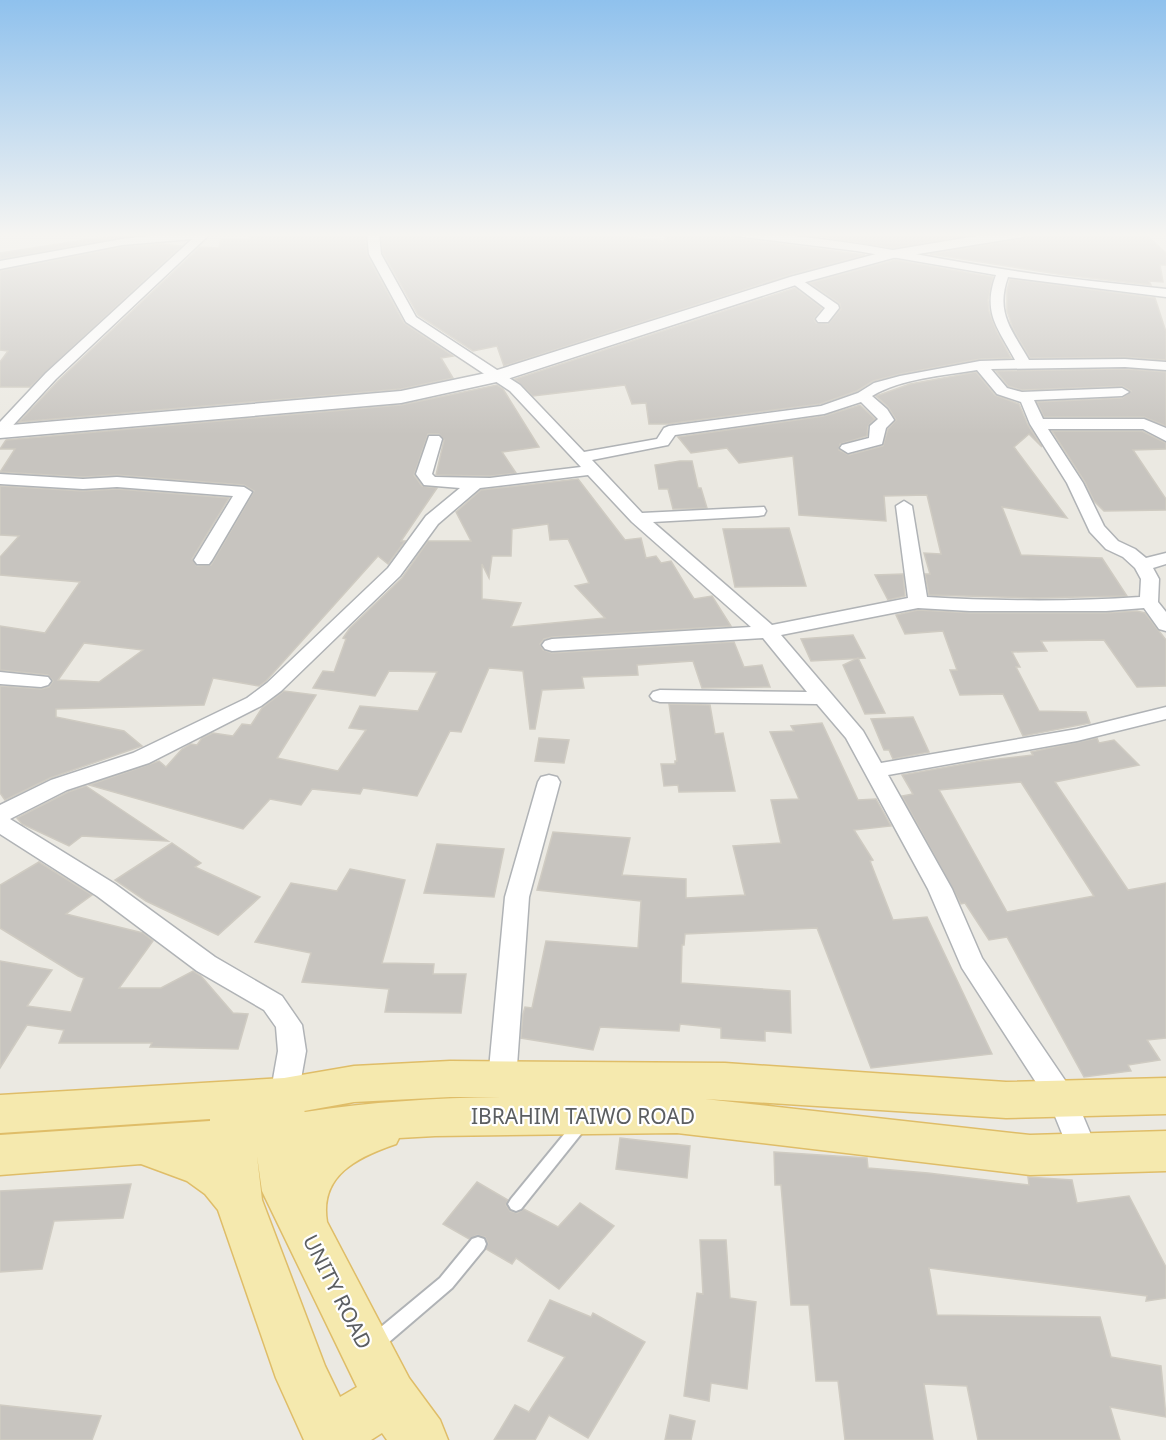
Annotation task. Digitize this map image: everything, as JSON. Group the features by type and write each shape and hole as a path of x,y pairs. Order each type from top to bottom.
{"main road":[{"name":"IBRAHIM TAIWO ROAD","path":"283,1116 354,1084 450,1079 725,1081 1006,1100 1166,1096"},
{"name":"IBRAHIM TAIWO ROAD","path":"0,1114 233,1119 283,1116 356,1123 435,1117 677,1114 1030,1155 1166,1151"},
{"name":"UNITY ROAD","path":"283,1116 281,1165 286,1191 390,1397 420,1440"},
{"path":"303,1226 301,1202 308,1183 336,1150 357,1137 435,1117"},
{"name":"IBRAHIM TAIWO ROAD","path":"0,1155 127,1146 233,1119"},
{"path":"233,1119 234,1175 238,1200 303,1378 332,1437 390,1397"},
{"path":"127,1146 182,1157 206,1167 225,1181 238,1200"}],"street":[{"path":"0,431 51,376 133,300"},
{"path":"401,300 411,318 495,377 515,388 638,518 768,632 855,736 940,889 971,961 1063,1100 1084,1154"},
{"path":"0,431 401,397 495,377 733,300"},
{"path":"823,300 833,308 823,319"},
{"path":"996,300 996,311 1024,364"},
{"path":"980,365 1002,391 1022,396 1122,392"},
{"path":"434,439 424,474 430,482 517,482 663,442 669,431 824,410 864,396 879,386 906,378 980,365 1166,366"},
{"path":"848,448 877,441 878,426 886,420 882,412 864,396"},
{"path":"1022,396 1027,400 1038,424 1075,483 1096,528 1112,545 1129,553 1143,565 1150,579 1149,602 1166,626"},
{"path":"1038,424 1144,424 1156,428 1166,436"},
{"path":"0,479 83,484 117,482 244,492 203,560"},
{"path":"0,814 59,785 141,758 254,702 274,687 394,572 432,520 476,483"},
{"path":"904,506 918,602"},
{"path":"638,518 758,511"},
{"path":"1143,565 1166,558"},
{"path":"552,645 768,632 918,602 969,605 1106,605 1149,602"},
{"path":"0,678 41,681"},
{"path":"660,696 822,699"},
{"path":"874,771 1077,735 1166,713"},
{"path":"502,1080 518,897 549,782"},
{"path":"0,823 106,890 206,964 273,1004 289,1025 292,1051 283,1116"}],"lane":[{"path":"516,1204 589,1114"},
{"path":"366,1350 446,1283 478,1244"}],"building":[{"path":"0,300 123,300 30,387 0,387 0,362 8,351 0,350"},
{"path":"144,300 392,300 404,323 453,356 441,358 453,378 401,389 19,422 58,381"},
{"path":"410,300 710,300 504,366 497,346 473,351 418,315"},
{"path":"757,300 811,300 822,308 814,319 816,323 828,324 841,309 840,304 835,300 988,300 989,311 996,330 1011,358 980,359 900,374 873,381 857,391 820,404 667,424 649,424 646,403 632,404 625,385 533,396 515,379"},
{"path":"1007,300 1156,300 1166,332 1166,360 1125,357 1030,358 1013,329 1007,311"},
{"path":"1125,369 1166,372 1166,426 1144,417 1044,417 1037,402 1122,398 1131,391 1122,386 1022,390 1008,386 996,371"},
{"path":"976,372 995,395 1019,404 1028,425 1042,447 1029,434 1014,447 1067,518 1002,507 1021,555 1102,558 1127,596 1033,598 929,595 925,574 930,574 924,553 941,554 927,495 884,496 886,521 799,515 793,456 739,463 727,448 691,453 678,437 824,416 860,405 875,419 868,426 867,436 840,444 839,450 849,455 883,446 888,429 896,420 888,407 876,396 910,384"},
{"path":"497,385 503,389 539,447 502,452 516,473 490,476 436,475 444,440 439,434 428,434 414,475 422,486 437,488 401,541 405,541 388,564 378,556 266,681 259,686 213,678 204,705 56,709 56,717 124,731 142,746 50,778 5,800 0,793 0,686 41,689 49,687 53,681 48,675 0,670 0,626 45,633 80,582 0,575 0,557 19,536 0,535 0,486 83,491 117,489 229,498 192,559 197,566 211,565 254,491 244,485 117,475 83,477 0,472 15,449 0,449 6,440 401,405","holes":["84,643 143,650 99,682 58,680"]},
{"path":"1052,431 1142,431 1166,443 1166,449 1133,450 1166,499 1166,510 1104,511 1094,501 1085,482"},
{"path":"692,461 698,488 701,488 707,508 673,509 668,489 659,489 655,465"},
{"path":"578,479 625,540 641,538 646,558 656,556 661,563 671,561 694,599 712,596 731,626 552,637 544,639 540,644 543,650 552,653 734,642 744,667 762,665 770,687 702,688 693,661 637,665 638,675 582,677 584,688 542,690 535,729 530,729 523,671 489,668 461,732 450,731 417,796 363,788 360,794 312,789 301,805 270,799 243,829 89,785 159,761 166,767 182,749 191,744 197,745 202,738 213,733 233,736 242,724 251,725 262,708 284,691 316,695 277,758 338,771 366,730 349,728 360,706 418,711 437,672 389,671 375,696 313,688 323,671 334,672 346,639 343,638 350,628 402,578 428,541 471,541 456,512 481,490","holes":["548,524 550,540 568,539 589,583 575,586 605,618 511,627 521,603 482,599 482,564 489,578 492,556 511,556 512,529"]},
{"path":"789,528 806,586 735,587 723,529"},
{"path":"903,574 905,596 888,600 875,575"},
{"path":"918,610 970,613 1137,611 1145,613 1166,640 1166,686 1137,687 1104,640 1041,641 1047,651 1012,652 1020,667 1016,667 1039,711 1086,712 1090,723 1023,736 1003,694 960,695 950,670 957,670 943,631 905,634 896,615"},
{"path":"853,635 865,658 811,661 801,639"},
{"path":"858,658 885,713 865,714 843,665"},
{"path":"669,704 710,705 715,734 723,733 735,791 679,792 678,785 664,786 661,764 675,764 677,761"},
{"path":"913,717 929,752 893,759 889,750 884,750 871,719"},
{"path":"822,723 858,800 876,799 891,826 854,830 873,860 870,861 893,920 927,917 992,1054 871,1068 817,928 685,934 684,945 682,945 681,983 790,991 791,1033 765,1031 765,1041 721,1038 721,1028 680,1024 679,1031 600,1027 593,1050 521,1038 523,1014 525,1007 532,1008 546,941 638,948 641,901 537,890 553,832 630,838 622,875 686,879 686,898 745,895 733,846 781,843 771,800 799,799 770,732 794,731 791,726"},
{"path":"539,738 569,740 564,763 535,761"},
{"path":"1097,738 1099,743 1114,740 1139,765 1055,782 1128,890 1166,883 1166,1038 1147,1040 1160,1060 1128,1065 1131,1071 1084,1077 1007,937 989,940 965,903 961,904 902,796 913,794 902,775 981,761 1033,755 1031,752","holes":["1021,782 1094,896 1007,912 939,790"]},
{"path":"86,786 168,841 82,836 69,846 22,824 17,818 68,792"},
{"path":"172,843 201,863 195,867 260,897 218,935 146,901 115,880"},
{"path":"437,844 504,849 494,897 424,893"},
{"path":"39,862 92,895 66,914 143,933 153,941 119,988 161,988 193,971 201,976 233,1013 248,1014 238,1049 150,1047 152,1043 59,1043 64,1030 27,1025 0,1068 0,961 52,970 27,1006 71,1012 84,978 0,928 0,885"},
{"path":"350,869 405,880 382,963 434,964 433,974 466,974 461,1013 385,1012 389,989 302,982 311,953 255,942 291,883 337,891"},
{"path":"620,1138 690,1146 687,1178 616,1169"},
{"path":"774,1152 867,1158 868,1168 1029,1185 1028,1177 1072,1180 1077,1203 1129,1196 1166,1267 1166,1298 1146,1301 1147,1296 929,1268 937,1315 1100,1317 1111,1357 1161,1366 1166,1417 1110,1407 1120,1440 978,1440 967,1386 924,1384 933,1440 845,1440 838,1381 816,1381 809,1305 791,1305 781,1185 775,1185"},
{"path":"477,1182 508,1200 506,1205 510,1211 517,1213 524,1209 558,1227 580,1203 614,1226 559,1289 516,1258 512,1264 486,1249 488,1243 485,1237 477,1235 469,1239 443,1224"},
{"path":"131,1184 123,1218 54,1221 42,1269 0,1272 0,1191"},
{"path":"700,1240 726,1240 730,1298 756,1302 747,1389 711,1383 709,1401 684,1396 697,1293 703,1294"},
{"path":"550,1300 591,1317 593,1313 645,1342 588,1438 549,1415 535,1440 494,1440 515,1405 529,1412 565,1357 528,1341"},
{"path":"0,1405 101,1416 92,1440 0,1440"},
{"path":"670,1415 695,1421 691,1440 665,1440"}]}
